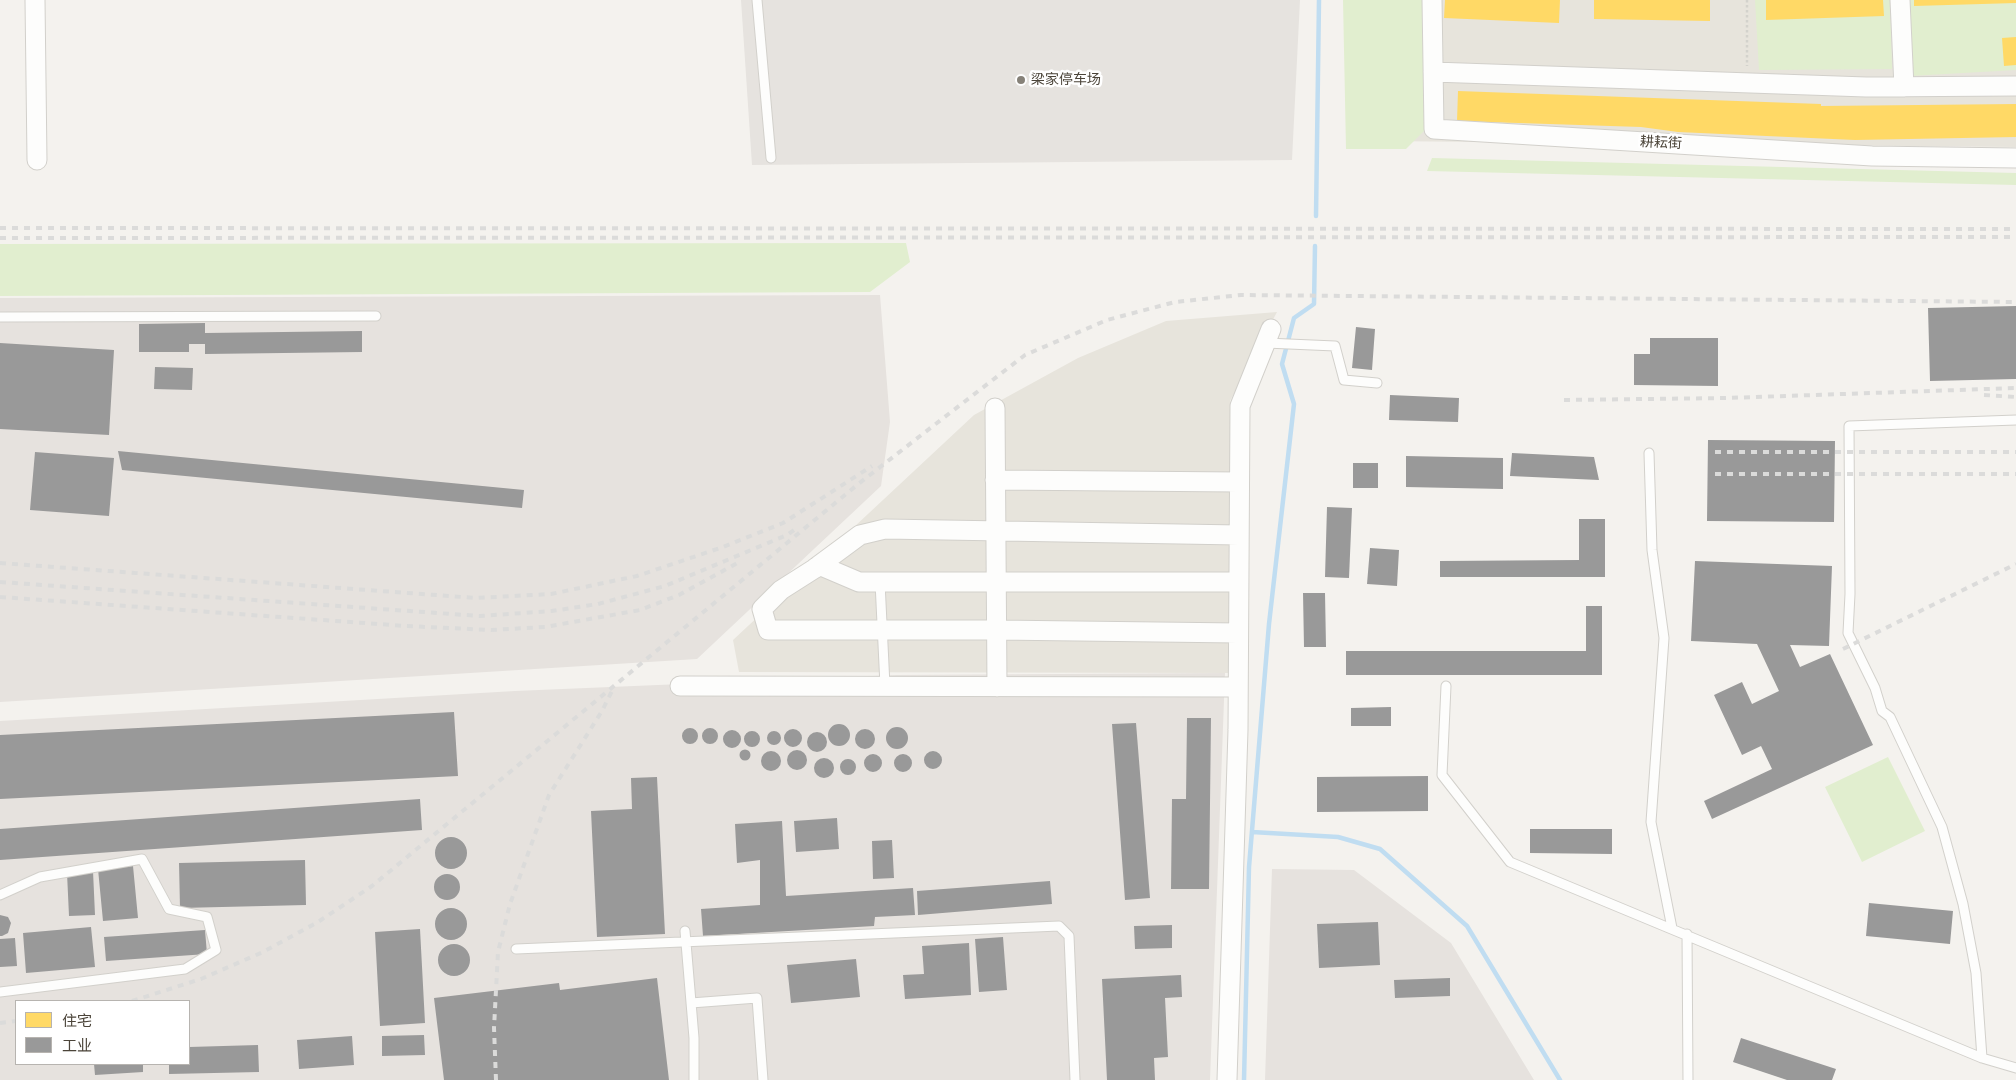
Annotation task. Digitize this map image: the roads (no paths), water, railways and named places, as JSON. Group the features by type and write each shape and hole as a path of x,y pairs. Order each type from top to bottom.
{"street":[{"path":"35,0 37,160"},
{"name":"耕耘街","path":"1432,0 1434,129 1872,156 2016,158"},
{"path":"1900,0 1904,87"},
{"path":"1433,72 1904,87 2016,86"},
{"path":"1226,1080 1238,687 1240,406 1271,338"},
{"path":"994,408 997,687"},
{"path":"995,480 1239,482"},
{"path":"1238,633 768,630 762,609 781,590 860,536 885,529 1239,535"},
{"path":"819,565 859,582 1239,582"},
{"path":"680,686 1238,687"}],"lane":[{"path":"757,0 771,158"},
{"path":"0,317 376,316"},
{"path":"1271,338 1298,344 1335,346 1344,380 1377,383"},
{"path":"1982,1058 1976,973 1963,904 1942,827 1890,717 1882,710 1875,688 1848,634 1850,594 1849,426 2016,420"},
{"path":"1649,453 1652,550 1664,638 1651,822 1672,928"},
{"path":"880,582 886,686"},
{"path":"1446,686 1442,775 1510,862 1982,1058 2016,1068"},
{"path":"0,895 40,877 142,859 168,909 207,917 216,950 185,969 0,992"},
{"path":"516,949 1059,926 1069,936 1075,1080"},
{"path":"685,930 691,1003 694,1080"},
{"path":"1687,934 1688,1080"},
{"path":"691,1003 757,998 762,1080"}],"waterway":[{"path":"1316,216 1319,0"},
{"path":"1244,1080 1249,867 1269,624 1294,404 1282,364 1294,318 1314,304 1315,246"},
{"path":"1252,832 1338,837 1380,849 1467,926 1560,1080"}],"railway":[{"path":"0,228 2016,229"},
{"path":"0,238 2016,237"},
{"path":"135,1000 201,979 263,952 318,922 372,886 857,485 1025,355 1107,320 1175,302 1241,295 2016,302"},
{"path":"1564,400 1727,398 2016,388"},
{"path":"1984,395 2016,397"},
{"path":"1715,452 2016,452"},
{"path":"0,563 476,598 551,594 637,576 723,547 783,523 872,466"},
{"path":"1715,474 2016,474"},
{"path":"0,582 480,616 552,611 598,604 665,586 787,535 794,530"},
{"path":"0,597 406,626 491,630 545,627 640,610 679,595 741,561"},
{"path":"1843,649 2016,564"},
{"path":"496,1080 494,1028 498,952 510,904 549,795 602,711 613,689"},
{"path":"0,1023 15,1021"}],"place":[{"name":"梁家停车场","path":"1021,80"}]}
